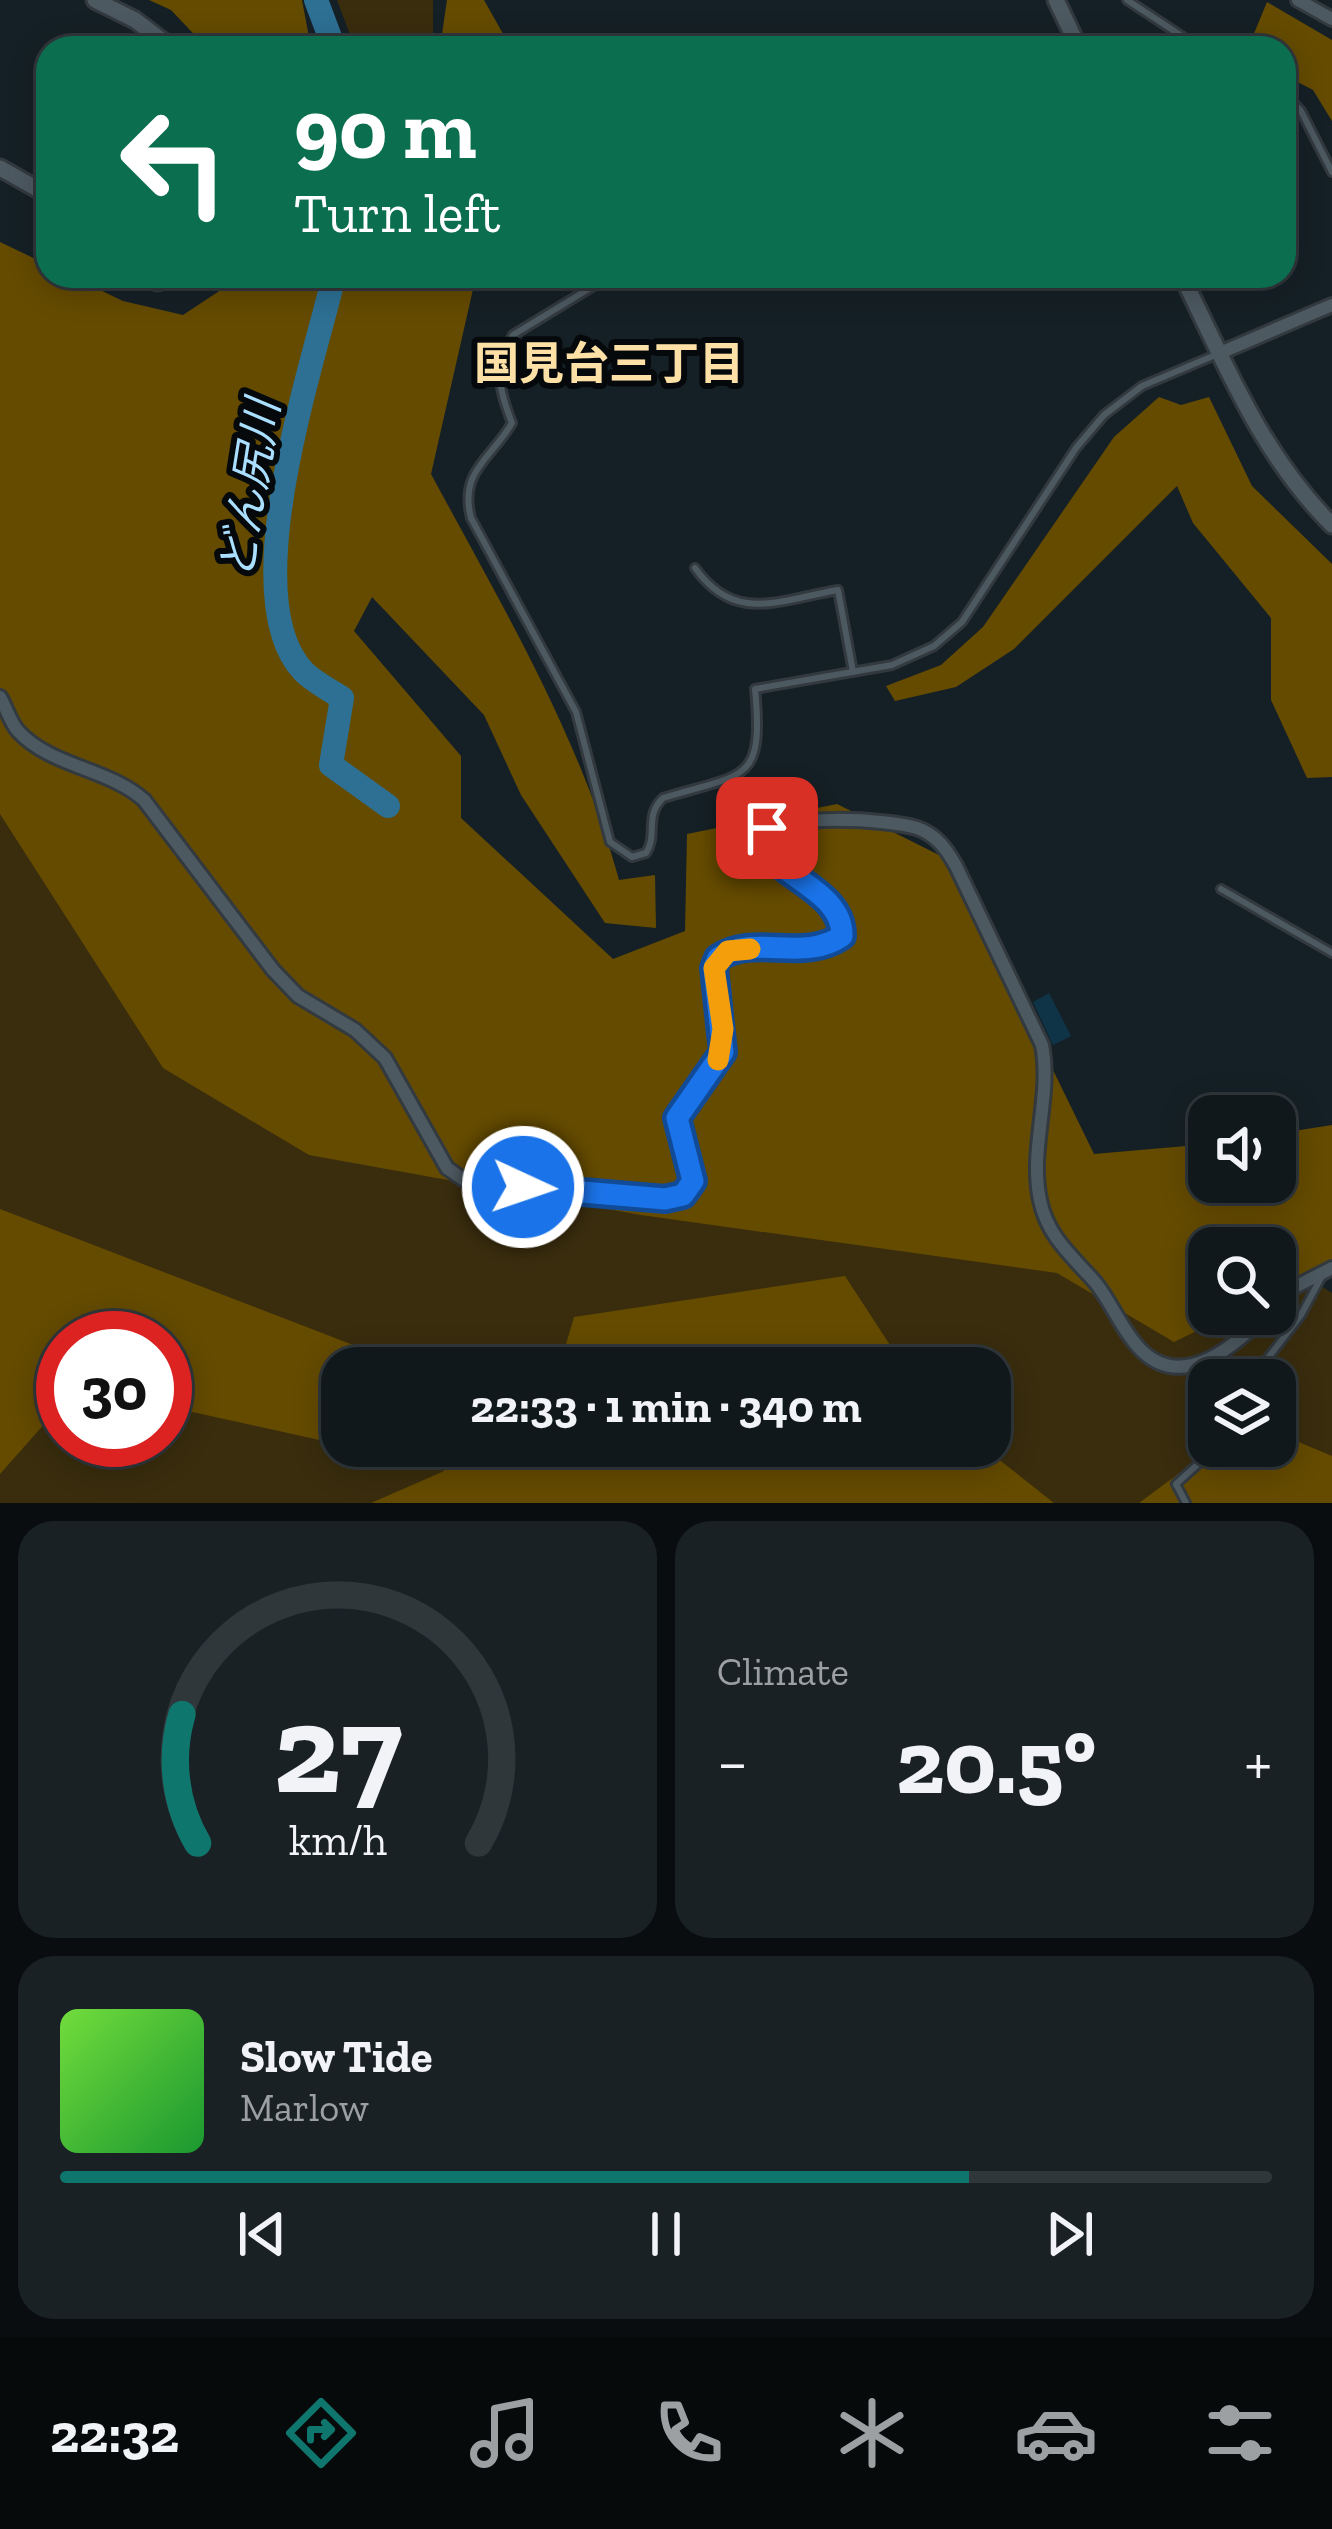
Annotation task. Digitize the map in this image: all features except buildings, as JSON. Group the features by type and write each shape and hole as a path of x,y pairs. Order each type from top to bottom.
{"street":[{"path":"95,0 156,36"},
{"path":"1056,0 1073,36"},
{"path":"1298,0 1332,19"},
{"path":"0,168 36,188"},
{"path":"1188,288 1265,446 1295,488 1332,525"},
{"path":"1220,353 1332,304"},
{"path":"0,697 17,730 42,748 124,782 144,800 273,970 298,996 356,1030 385,1058 448,1168 464,1180 490,1185 665,1199 683,1195 693,1181 677,1118 723,1052 714,968 718,958 744,948 820,949 842,936 843,922 829,903 769,857 761,846 762,835 787,822 857,820 919,829 944,844 1042,1045 1047,1068 1037,1174 1052,1234 1094,1281 1137,1345 1157,1360 1188,1364 1216,1359 1243,1335"},
{"path":"1296,1291 1328,1269"}],"lane":[{"path":"1127,0 1182,36"},
{"path":"1296,105 1332,172"},
{"path":"590,288 513,335 503,351 499,388 512,423 481,457 465,495 471,518 576,712 610,842 632,857 646,853 651,845 650,820 663,798 742,774 760,743 755,689 892,665 934,646 962,622 1076,448 1104,415 1142,386 1220,353"},
{"path":"695,568 709,587 744,606 838,590 853,672"},
{"path":"1221,889 1332,953"},
{"path":"1267,1359 1328,1269"},
{"path":"1186,1503 1176,1484 1195,1467"}],"shaded area":[{"path":"149,0 302,0 309,36 196,36 171,10"},
{"path":"337,0 433,0 433,36 350,36"},
{"path":"447,0 484,0 504,36 442,36"},
{"path":"1267,2 1332,40 1332,121 1313,90 1296,81 1296,36 1253,36"},
{"path":"0,242 36,259 36,288 96,288 123,301 183,315 224,288 473,288 431,474 561,723 619,880 655,875 656,928 605,923 521,795 484,715 372,597 354,631 461,756 461,818 613,959 685,931 687,834 837,804 951,861 1094,1154 1188,1146 1188,1203 1296,1203 1296,1131 1332,1125 1332,1265 1296,1283 1296,1227 1188,1227 1188,1335 1174,1342 1057,1273 641,1215 309,1155 163,1068 0,814"},
{"path":"1159,397 1181,405 1209,397 1252,486 1332,564 1332,777 1307,778 1271,700 1271,618 1193,523 1177,486 1014,649 956,687 895,701 886,686 941,665 983,627 1114,437"},
{"path":"0,548 71,771 1188,1239 1188,1335 1296,1335 1296,1270 1332,1293 1332,1503 0,1503"},
{"path":"0,1209 358,1347 321,1347 321,1440 192,1412 192,1311 36,1311 36,1433 0,1474"},
{"path":"845,1276 891,1347 565,1347 574,1317"},
{"path":"1296,1441 1332,1456 1332,1503 1139,1503 1188,1467 1296,1467"},
{"path":"449,1467 1009,1467 1054,1503 371,1503"}],"waterway":[{"name":"どん尻川","path":"316,0 330,36"},
{"name":"どん尻川","path":"331,288 284,480 276,592 284,638 304,672 342,698 331,765 388,806"}],"slow traffic":[{"path":"718,1060 723,1052 723,1029 714,968 728,951 750,949"}],"district":[{"name":"国見台三丁目","path":"609,364"}],"route":[{"path":"523,1187 665,1199 683,1195 693,1181 677,1118 723,1052 714,968 718,958 744,948 820,949 842,936 843,922 829,903 761,846 767,828"}]}
